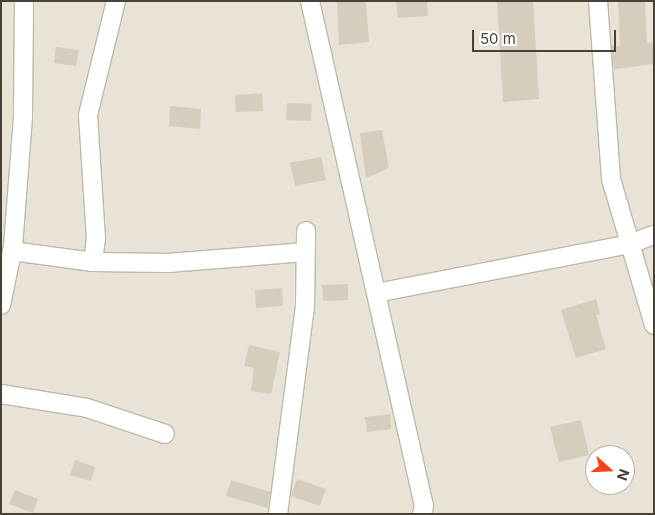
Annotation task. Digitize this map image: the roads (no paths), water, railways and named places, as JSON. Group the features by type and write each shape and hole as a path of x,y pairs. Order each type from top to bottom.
{"street":[{"path":"1,305 12,251 23,116 24,1"},
{"path":"93,262 96,239 88,115 116,1"},
{"path":"310,1 424,506 422,514"},
{"path":"598,1 611,179 654,325"},
{"path":"278,514 305,307 306,230"},
{"path":"376,293 630,244 654,235"},
{"path":"12,251 93,262 168,263 306,252"},
{"path":"1,394 86,408 165,434"}]}
